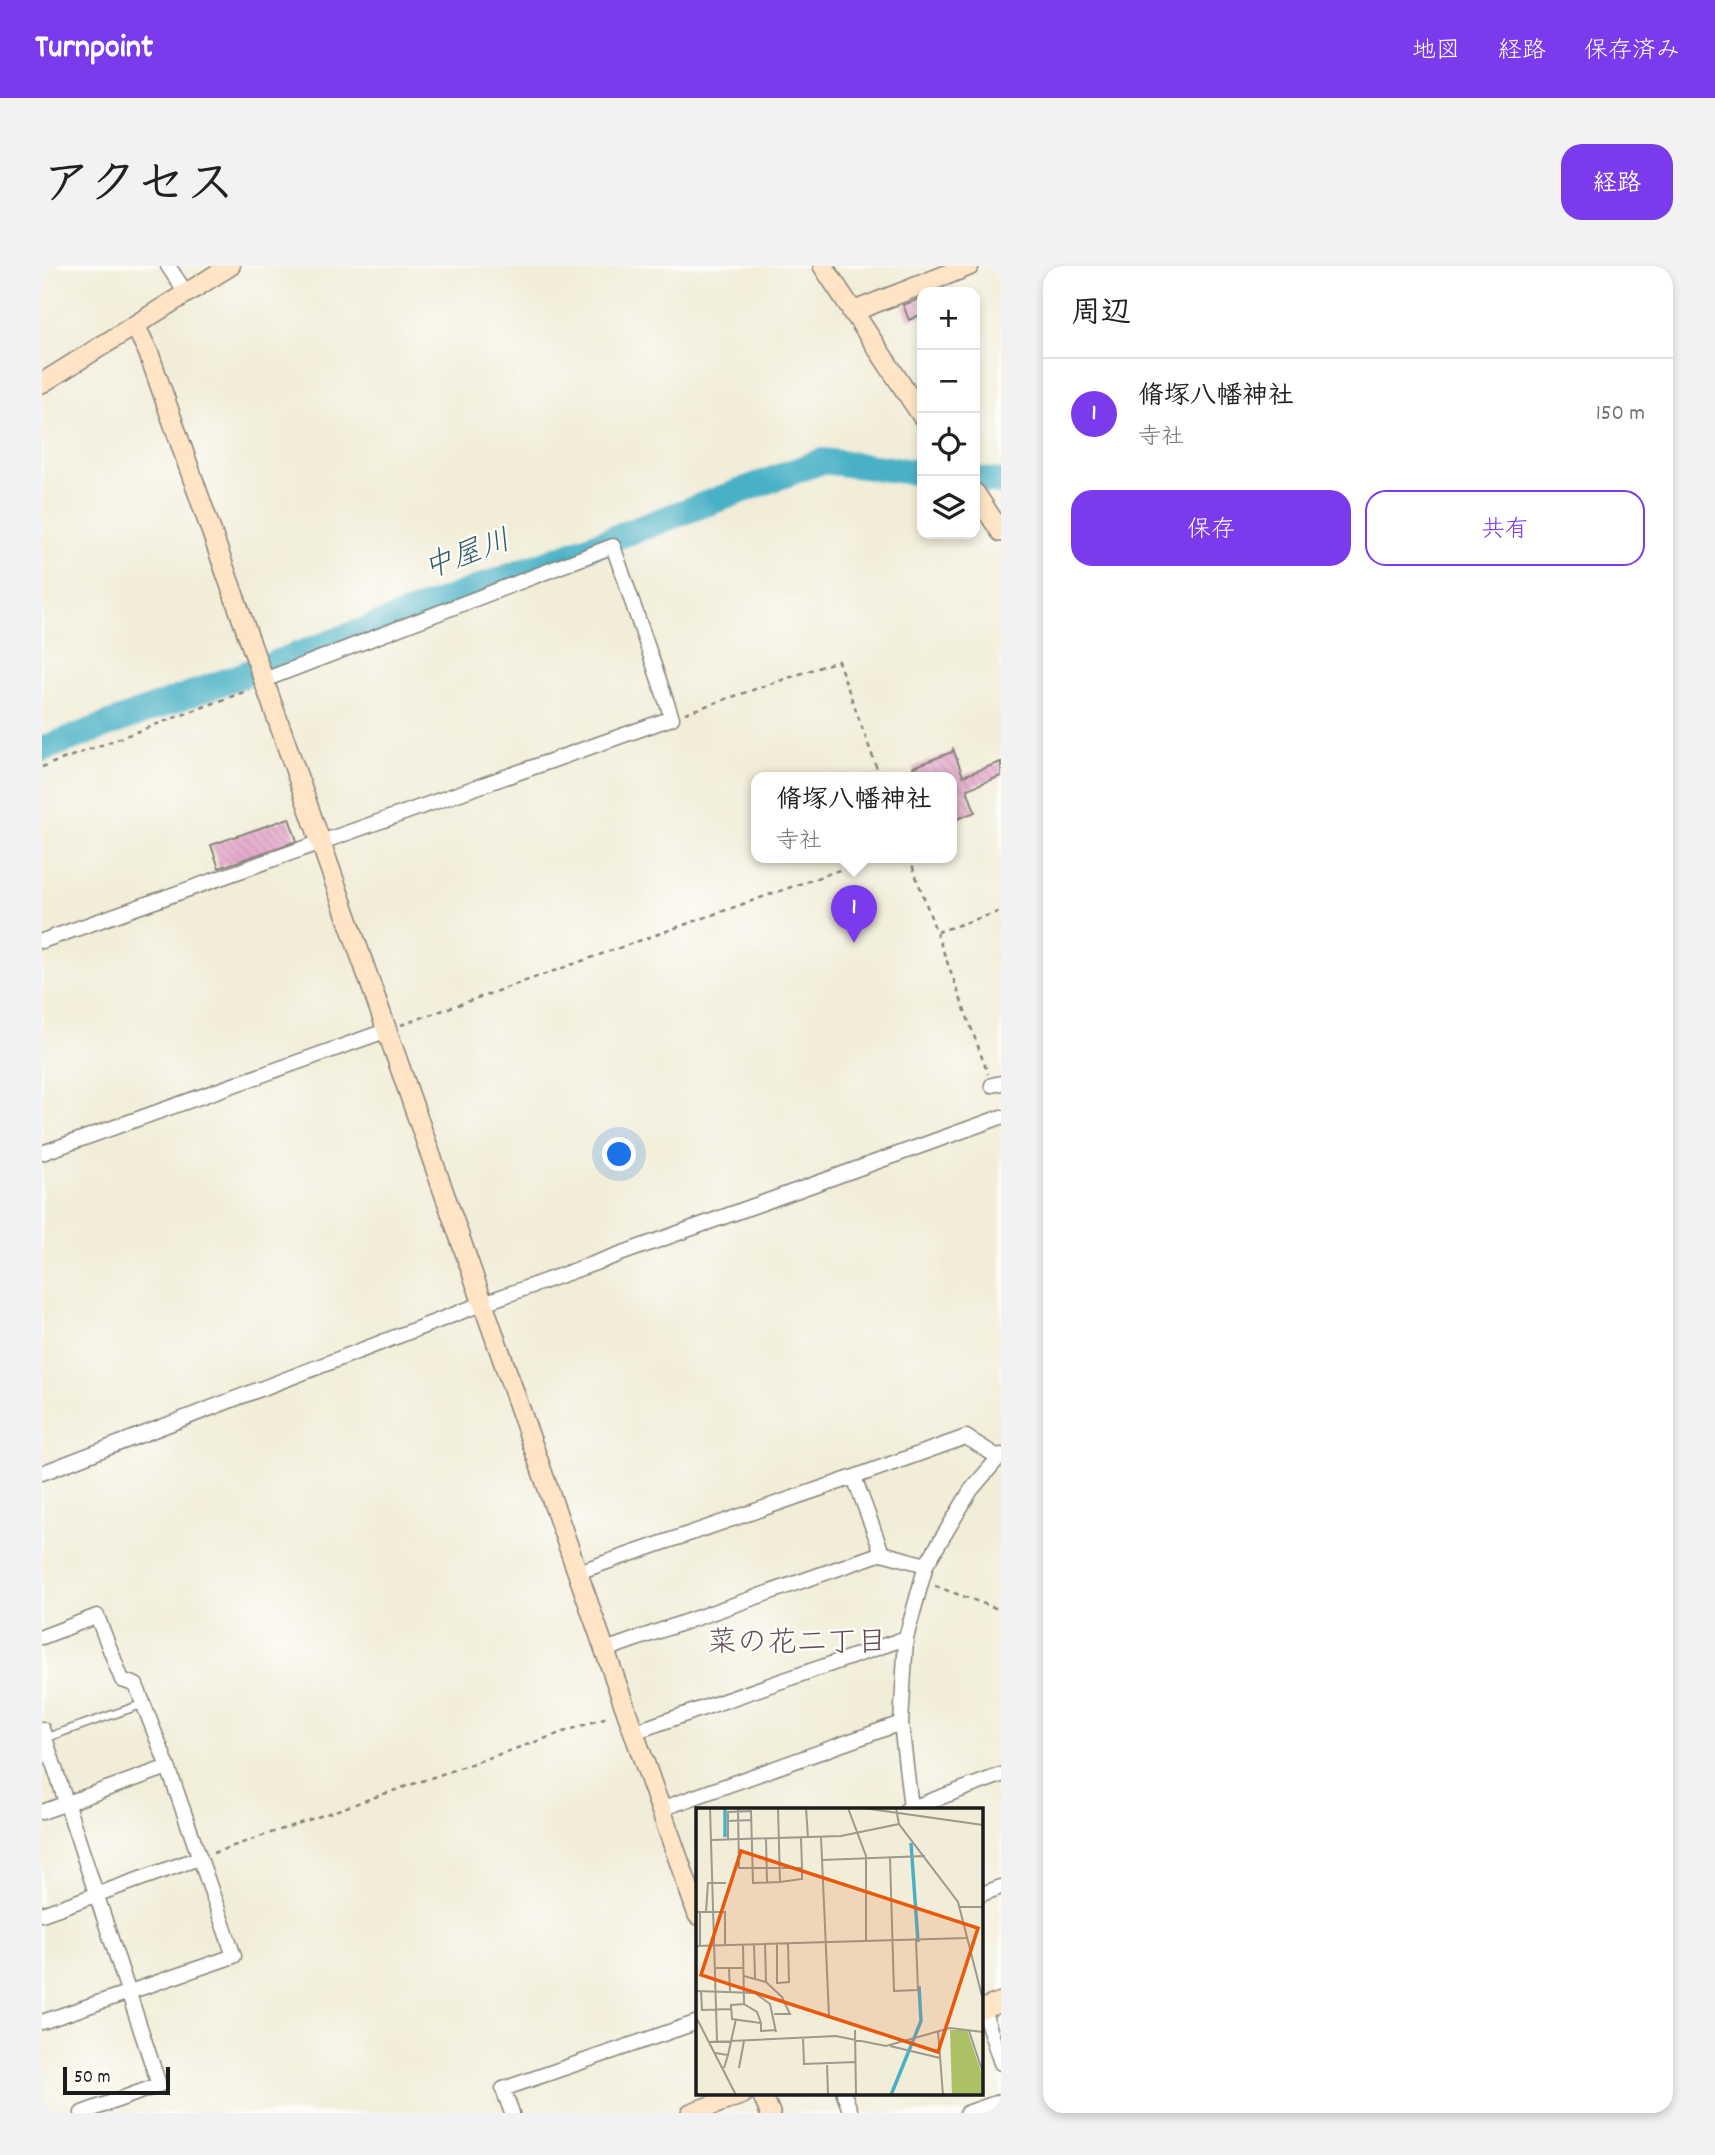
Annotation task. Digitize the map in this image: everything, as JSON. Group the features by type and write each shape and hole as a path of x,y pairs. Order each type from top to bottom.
{"street":[{"path":"168,266 186,293"},
{"path":"42,383 136,327 230,266"},
{"path":"823,266 920,413"},
{"path":"852,312 969,266"},
{"path":"136,327 149,354 323,842 661,1809 694,1887"},
{"path":"980,500 1001,532"},
{"path":"42,941 672,718 613,546 261,674"},
{"path":"42,1153 388,1030"},
{"path":"42,1473 484,1303 1001,1117"},
{"path":"578,1572 966,1437 1000,1456 971,1490 926,1565 906,1638 901,1723 908,1808"},
{"path":"854,1477 882,1553"},
{"path":"606,1650 882,1553 926,1565"},
{"path":"42,1637 97,1616 122,1680 136,1685 145,1704 234,1956 42,2022"},
{"path":"634,1732 906,1638"},
{"path":"661,1809 901,1723"},
{"path":"43,1734 159,2085 82,2113"},
{"path":"42,1812 168,1767"},
{"path":"911,1808 1001,1775"},
{"path":"42,1914 200,1858"},
{"path":"984,1893 1001,1887"},
{"path":"989,2007 1001,2063"},
{"path":"512,2113 503,2089 696,2023"},
{"path":"691,2113 740,2095"},
{"path":"762,2095 770,2113"},
{"path":"844,2095 851,2113"},
{"path":"967,2113 1001,2101"}],"lane":[{"path":"43,1734 145,1704"}],"path":[{"path":"672,718 838,662 878,772"},
{"path":"42,767 261,674"},
{"path":"388,1030 859,863"},
{"path":"911,863 997,1084"},
{"path":"937,932 1001,911"},
{"path":"922,1581 1001,1610"},
{"path":"200,1858 626,1711"}],"building":[{"path":"917,300 917,316 909,320 903,305"},
{"path":"953,749 963,776 1001,762 1001,776 967,789 975,812 957,819 957,772 914,772 913,767 952,752"},
{"path":"289,818 297,841 219,868 211,845"}],"waterway":[{"name":"中屋川","path":"42,749 822,461 917,472"},
{"name":"中屋川","path":"980,480 1001,482"}],"place":[{"name":"脩塚八幡神社","path":"854,943"}],"district":[{"name":"菜の花二丁目","path":"797,1645"}]}
